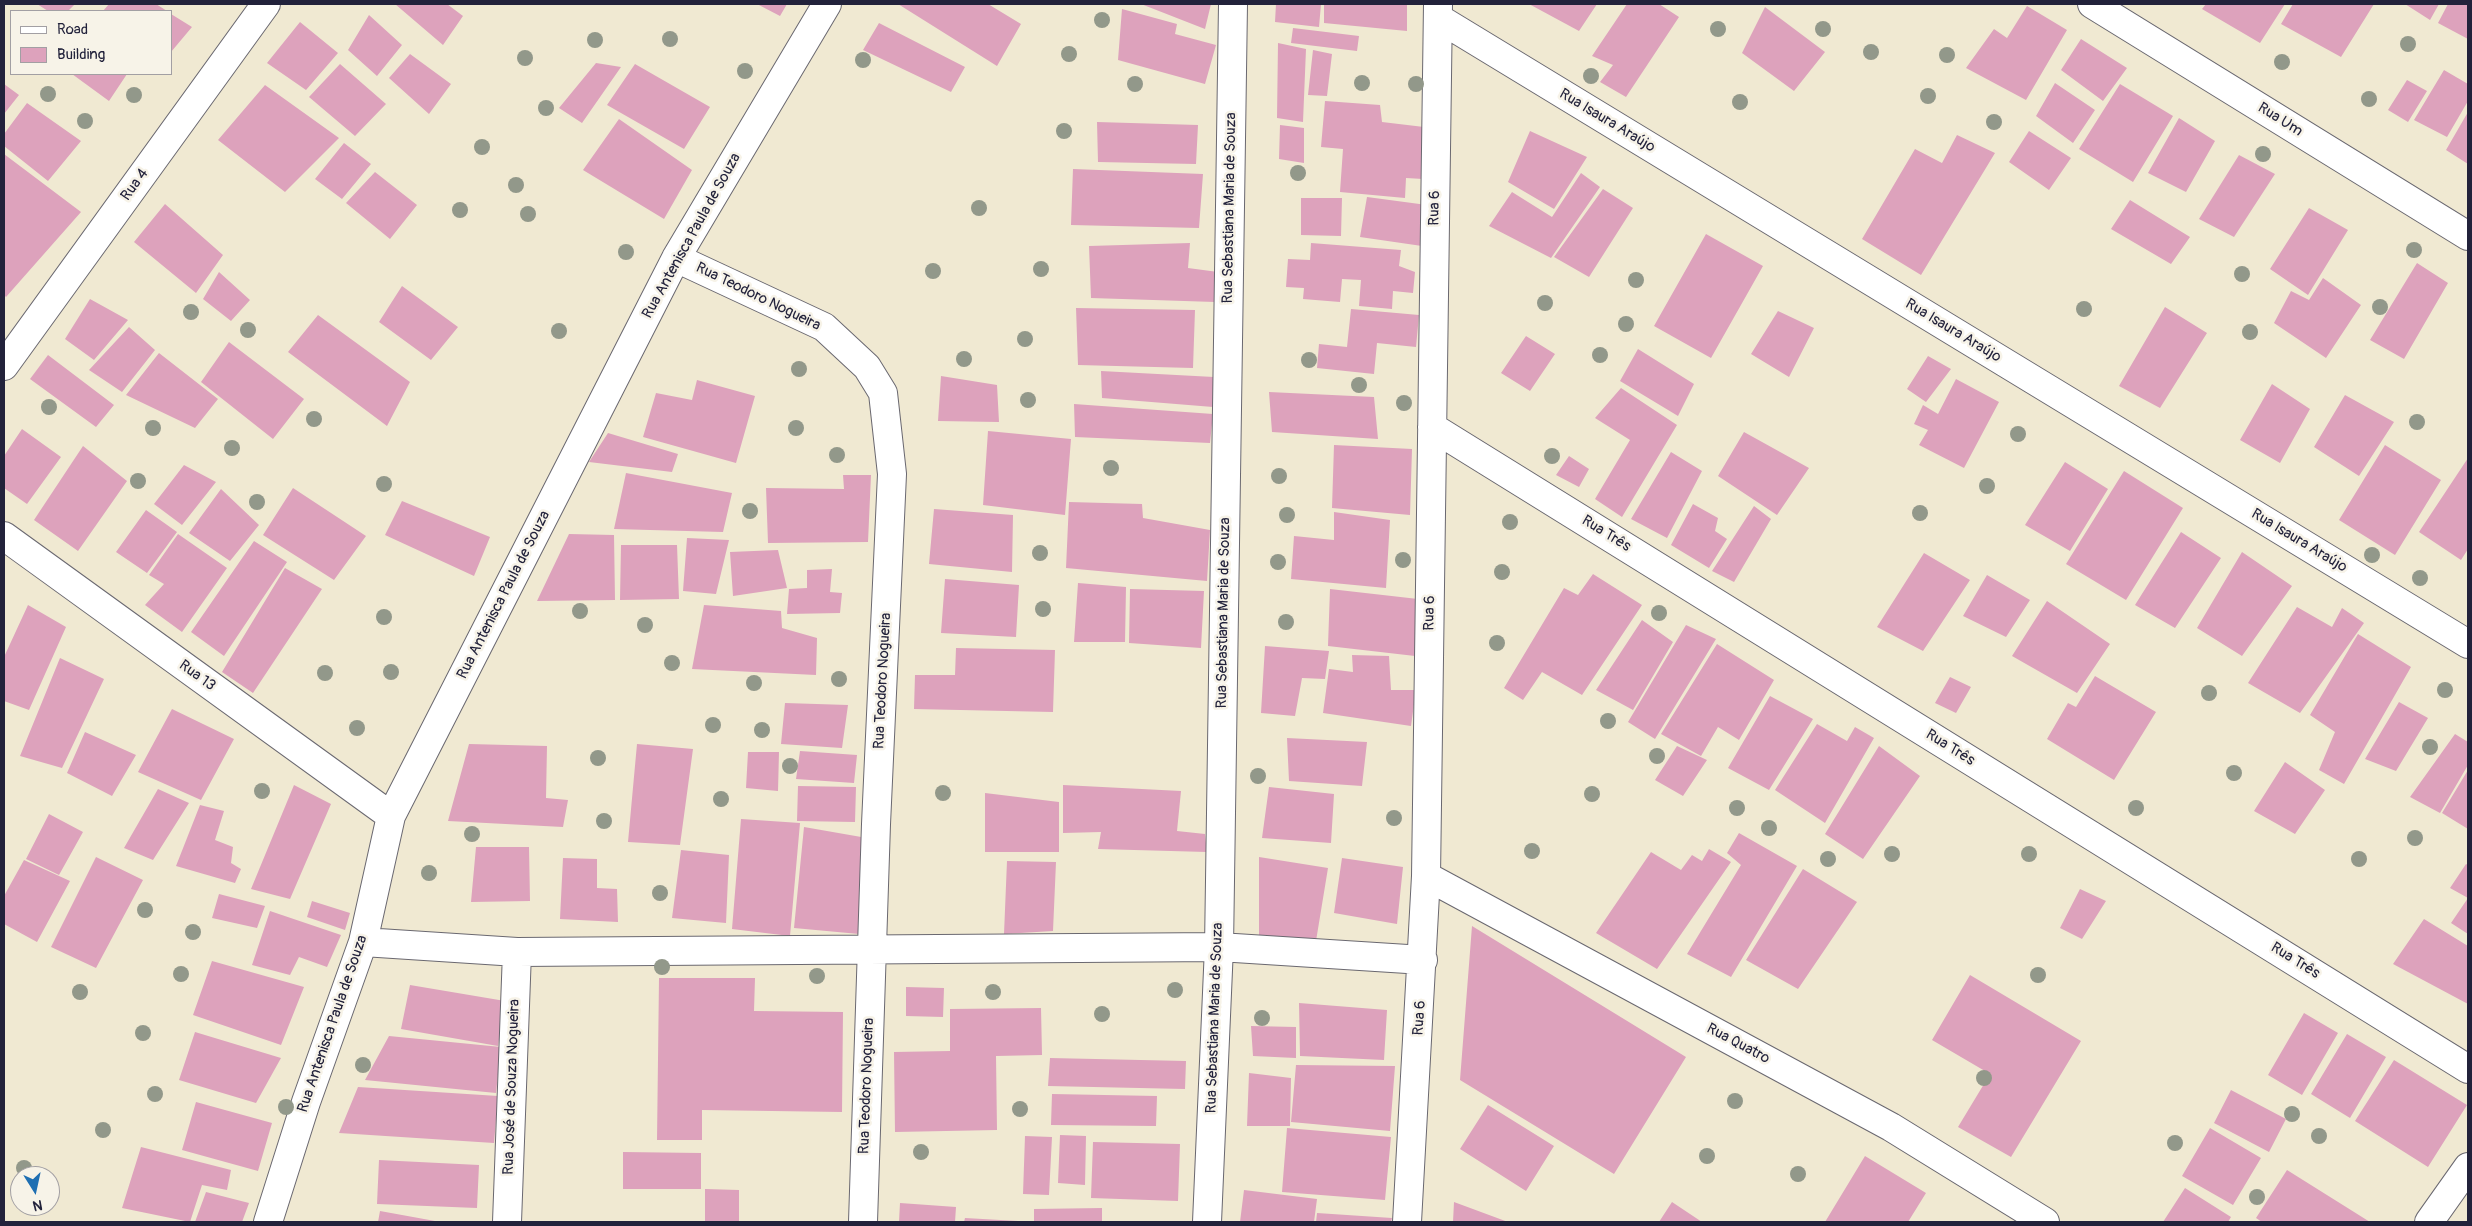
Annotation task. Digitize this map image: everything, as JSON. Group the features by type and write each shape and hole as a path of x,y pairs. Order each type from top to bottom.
{"street":[{"name":"Rua 4","path":"4,366 266,4"},
{"name":"Rua Antenisca Paula de Souza","path":"268,1222 306,1102 363,942 391,816 676,258 827,4"},
{"name":"Rua Sebastiana Maria de Souza","path":"1207,1222 1219,947 1233,4"},
{"name":"Rua Um","path":"2092,4 2468,236"},
{"name":"Rua 6","path":"1407,1222 1423,960 1426,876 1438,11"},
{"name":"Rua Isaura Araújo","path":"1438,11 2468,644"},
{"name":"Rua Teodoro Nogueira","path":"676,258 824,327 867,367 882,392 892,474 871,951 863,1222"},
{"name":"Rua Três","path":"1432,427 2468,1068"},
{"name":"Rua 13","path":"4,536 391,816"},
{"name":"Rua Quatro","path":"1426,876 1891,1127 2045,1222"},
{"path":"363,942 516,952 871,951 1219,947 1423,960"},
{"name":"Rua José de Souza Nogueira","path":"507,1222 516,952"},
{"path":"2429,1222 2468,1167"}],"building":[{"path":"37,4 75,4 69,10 46,10"},
{"path":"109,4 156,4 165,10 104,10"},
{"path":"395,4 447,4 463,16 443,45"},
{"path":"757,4 787,4 780,16"},
{"path":"898,4 988,4 1021,24 997,66"},
{"path":"1141,4 1211,4 1205,29"},
{"path":"1276,4 1321,4 1319,27 1275,22"},
{"path":"1324,4 1407,4 1407,31 1324,23"},
{"path":"1529,4 1597,4 1579,31"},
{"path":"1627,4 1659,4 1679,17 1626,97 1600,82 1613,65 1592,56"},
{"path":"2206,4 2285,4 2260,43 2202,9"},
{"path":"2293,4 2374,4 2341,57 2281,24"},
{"path":"2405,4 2439,4 2430,20"},
{"path":"2448,4 2468,4 2468,39 2438,23"},
{"path":"2027,6 2067,30 2026,100 1966,68 1994,29 2007,38"},
{"path":"1765,7 1825,52 1794,91 1742,53"},
{"path":"1122,9 1177,24 1175,34 1216,45 1205,84 1118,60"},
{"path":"172,15 192,27 172,51"},
{"path":"369,15 402,45 377,76 348,50"},
{"path":"300,22 338,53 306,90 267,63"},
{"path":"879,23 965,67 951,92 863,50"},
{"path":"1293,28 1359,36 1357,51 1291,43"},
{"path":"2081,39 2127,68 2103,101 2061,70"},
{"path":"1278,43 1306,49 1303,122 1277,118"},
{"path":"1313,50 1332,54 1327,96 1308,95"},
{"path":"410,54 451,84 429,114 389,78"},
{"path":"596,63 621,67 582,123 559,108"},
{"path":"340,64 386,104 355,136 309,97"},
{"path":"635,64 710,107 684,149 607,105"},
{"path":"2444,70 2468,84 2468,101 2447,137 2414,120"},
{"path":"73,75 126,75 109,101"},
{"path":"2407,80 2427,91 2408,122 2388,110"},
{"path":"2055,83 2095,110 2073,143 2036,116"},
{"path":"4,84 19,95 4,114"},
{"path":"2120,84 2173,116 2133,182 2079,149"},
{"path":"265,85 339,138 285,192 218,140"},
{"path":"1325,101 1380,105 1382,122 1424,127 1423,179 1406,178 1405,198 1340,192 1343,149 1321,147"},
{"path":"27,103 81,141 48,181 4,146 4,134"},
{"path":"2468,112 2468,164 2446,150"},
{"path":"2179,118 2215,141 2186,192 2148,173"},
{"path":"619,119 692,170 664,219 583,170"},
{"path":"1097,122 1198,125 1196,164 1098,162"},
{"path":"1280,125 1304,128 1304,163 1279,159"},
{"path":"1530,131 1587,157 1554,209 1508,182"},
{"path":"2029,131 2071,158 2049,190 2009,162"},
{"path":"1957,135 1995,153 1921,275 1862,239 1915,149 1942,163"},
{"path":"344,143 371,164 342,199 315,179"},
{"path":"4,154 81,212 6,297 4,295"},
{"path":"2239,155 2275,174 2234,237 2199,219"},
{"path":"1073,169 1203,174 1199,228 1071,225"},
{"path":"375,172 417,205 390,239 346,203"},
{"path":"1581,173 1600,187 1551,258 1489,226 1512,192 1552,217"},
{"path":"1603,189 1633,208 1589,277 1554,257"},
{"path":"1367,197 1427,205 1422,246 1360,237"},
{"path":"1301,198 1342,198 1341,236 1301,235"},
{"path":"2130,200 2190,237 2171,264 2111,229"},
{"path":"165,204 223,255 196,293 134,242"},
{"path":"2309,208 2348,230 2308,295 2270,269"},
{"path":"1706,234 1763,266 1711,358 1654,326"},
{"path":"1190,243 1188,268 1218,272 1215,302 1091,298 1089,246"},
{"path":"1311,243 1401,250 1399,266 1415,272 1413,293 1393,291 1392,309 1359,306 1361,280 1342,279 1340,302 1303,299 1304,288 1286,287 1288,259 1310,260"},
{"path":"2417,263 2448,283 2404,359 2370,340"},
{"path":"219,272 250,300 231,321 203,299"},
{"path":"2323,278 2361,305 2326,358 2274,323 2291,291 2309,300"},
{"path":"402,286 458,327 431,360 379,322"},
{"path":"90,299 128,320 94,360 65,339"},
{"path":"2165,307 2207,333 2160,408 2119,386"},
{"path":"1076,308 1195,310 1193,368 1078,365"},
{"path":"1351,309 1419,315 1416,347 1377,343 1374,374 1317,368 1319,344 1347,347"},
{"path":"1778,311 1814,328 1789,377 1751,354"},
{"path":"318,315 410,382 387,426 288,352"},
{"path":"129,327 155,350 122,392 89,370"},
{"path":"1526,336 1555,354 1530,391 1501,373"},
{"path":"229,342 304,399 273,439 201,382"},
{"path":"1638,349 1694,384 1678,416 1620,381"},
{"path":"159,353 218,399 195,428 126,395"},
{"path":"48,355 114,405 96,427 30,379"},
{"path":"1928,356 1951,369 1926,402 1907,389"},
{"path":"1101,371 1214,377 1213,407 1102,398"},
{"path":"941,376 997,385 999,422 938,421"},
{"path":"1956,379 1999,402 1964,468 1919,445 1928,430 1914,424 1923,405 1938,414"},
{"path":"697,380 755,396 736,463 643,437 656,393 692,400"},
{"path":"2272,384 2310,409 2280,463 2240,440"},
{"path":"1621,388 1677,425 1622,517 1595,499 1630,440 1595,418"},
{"path":"1269,392 1374,397 1378,439 1272,432"},
{"path":"2345,395 2394,422 2359,476 2314,447"},
{"path":"1074,404 1213,414 1210,443 1075,437"},
{"path":"22,429 61,457 27,504 4,488 4,456"},
{"path":"988,431 1071,439 1065,515 983,505"},
{"path":"1744,432 1809,468 1777,515 1718,476"},
{"path":"608,433 678,454 672,472 589,462"},
{"path":"1334,445 1412,449 1410,515 1332,508"},
{"path":"2385,445 2441,480 2395,555 2339,520"},
{"path":"83,446 127,481 78,551 34,520"},
{"path":"1671,452 1702,471 1667,538 1631,519"},
{"path":"1569,456 1589,469 1579,487 1556,475"},
{"path":"2468,458 2468,549 2461,560 2419,532"},
{"path":"2065,462 2108,489 2070,551 2025,525"},
{"path":"184,465 216,482 182,525 154,504"},
{"path":"2124,471 2183,508 2126,600 2066,564"},
{"path":"626,473 732,493 723,532 614,529"},
{"path":"843,475 871,475 868,542 768,543 766,488 844,489"},
{"path":"293,488 366,536 334,580 263,535"},
{"path":"221,489 259,525 230,561 189,533"},
{"path":"402,501 490,537 474,576 385,535"},
{"path":"1069,502 1142,504 1143,518 1210,530 1207,581 1066,568"},
{"path":"1693,504 1718,518 1715,531 1727,539 1709,568 1671,545"},
{"path":"1754,506 1771,519 1734,582 1712,571"},
{"path":"934,509 1013,515 1012,572 929,564"},
{"path":"146,510 177,532 147,573 116,552"},
{"path":"1334,512 1390,520 1386,588 1291,579 1294,536 1334,540"},
{"path":"2181,532 2221,558 2175,628 2135,605"},
{"path":"178,534 227,568 182,632 145,605 164,584 149,575"},
{"path":"569,534 614,535 615,600 537,601"},
{"path":"687,538 729,540 716,594 683,591"},
{"path":"254,541 287,562 224,656 191,632"},
{"path":"621,545 677,545 679,599 620,600"},
{"path":"778,550 787,588 733,596 730,552"},
{"path":"2242,552 2292,586 2242,656 2197,628"},
{"path":"1924,553 1970,580 1923,651 1877,627"},
{"path":"285,568 322,589 253,693 222,672"},
{"path":"832,569 830,592 842,593 840,613 787,614 789,589 807,588 807,570"},
{"path":"1593,574 1642,605 1582,695 1542,672 1523,700 1504,688 1564,588 1578,595"},
{"path":"1987,575 2030,600 2006,637 1963,616"},
{"path":"945,579 1019,585 1016,637 941,633"},
{"path":"1078,583 1126,587 1125,642 1074,642"},
{"path":"1130,589 1204,591 1201,648 1129,643"},
{"path":"1330,589 1418,599 1415,656 1328,646"},
{"path":"2047,601 2110,644 2077,693 2012,656"},
{"path":"28,605 66,627 29,710 4,701 4,657"},
{"path":"704,605 781,611 782,628 817,638 816,675 692,669"},
{"path":"2297,607 2332,627 2342,608 2364,623 2300,713 2248,683"},
{"path":"1642,620 1673,642 1633,710 1596,690"},
{"path":"1686,625 1716,639 1655,739 1628,722"},
{"path":"2358,634 2411,667 2344,784 2319,770 2335,732 2310,715"},
{"path":"1717,644 1774,680 1739,740 1718,727 1701,756 1661,734"},
{"path":"1265,646 1329,651 1325,679 1302,678 1295,716 1261,713"},
{"path":"956,648 1055,650 1053,712 914,709 915,675 955,675"},
{"path":"1352,655 1389,656 1391,690 1416,690 1411,726 1323,713 1329,669 1353,672"},
{"path":"60,658 104,679 62,768 20,756"},
{"path":"2095,676 2156,712 2114,780 2047,739 2068,703 2076,707"},
{"path":"1950,677 1971,687 1956,713 1935,703"},
{"path":"1770,696 1813,719 1769,790 1728,768"},
{"path":"2399,702 2428,718 2396,771 2365,759"},
{"path":"785,703 848,705 842,748 781,744"},
{"path":"172,709 234,739 201,800 138,772"},
{"path":"1817,724 1847,741 1855,727 1874,738 1825,823 1775,790"},
{"path":"85,732 136,755 112,796 67,773"},
{"path":"2455,734 2468,742 2468,765 2440,813 2410,797"},
{"path":"1287,738 1367,742 1362,786 1289,781"},
{"path":"469,744 547,746 546,798 568,800 563,827 448,821"},
{"path":"637,744 693,749 680,845 628,842"},
{"path":"1677,746 1707,760 1683,796 1655,780"},
{"path":"1879,746 1920,776 1863,859 1825,834"},
{"path":"800,751 857,755 854,783 796,779"},
{"path":"748,752 779,752 778,791 746,788"},
{"path":"2285,762 2325,790 2295,834 2254,811"},
{"path":"2468,770 2468,829 2442,813"},
{"path":"294,785 331,804 290,899 251,889"},
{"path":"1063,785 1181,791 1177,831 1205,834 1207,852 1098,849 1101,832 1063,833"},
{"path":"798,786 856,787 855,822 797,821"},
{"path":"1269,787 1334,794 1331,843 1262,838"},
{"path":"158,789 189,803 153,860 124,848"},
{"path":"985,793 1059,802 1059,852 985,852"},
{"path":"200,805 224,811 215,840 233,847 231,863 241,869 235,883 176,866"},
{"path":"49,814 83,832 59,875 26,859"},
{"path":"741,819 800,823 790,936 732,929"},
{"path":"804,827 867,838 859,934 794,928"},
{"path":"1739,833 1797,866 1731,977 1687,954 1741,865 1727,853"},
{"path":"476,847 529,847 530,901 471,902"},
{"path":"1709,849 1731,862 1657,969 1596,933 1651,852 1681,870 1692,855 1702,861"},
{"path":"681,850 729,855 726,923 672,918"},
{"path":"96,857 143,880 96,968 51,947"},
{"path":"1259,857 1328,868 1316,941 1259,935"},
{"path":"563,858 597,859 597,888 617,889 618,922 560,919"},
{"path":"1342,858 1403,867 1397,924 1334,913"},
{"path":"24,860 70,881 37,942 4,924 4,896"},
{"path":"1007,861 1056,862 1053,931 1004,934"},
{"path":"2466,864 2468,865 2468,898 2450,888"},
{"path":"1803,869 1857,902 1798,989 1746,960"},
{"path":"2080,889 2106,901 2082,939 2060,928"},
{"path":"219,894 265,906 257,928 212,918"},
{"path":"2468,898 2468,934 2451,923"},
{"path":"312,901 350,913 345,930 307,917"},
{"path":"270,911 341,935 327,967 299,957 290,975 252,965"},
{"path":"2424,919 2468,946 2468,1004 2393,964"},
{"path":"1472,926 1686,1057 1614,1174 1460,1080"},
{"path":"212,961 304,987 281,1045 193,1015"},
{"path":"1970,975 2081,1041 2011,1157 1958,1127 1990,1074 1932,1040"},
{"path":"659,978 755,978 754,1011 843,1012 842,1112 702,1110 702,1140 657,1140"},
{"path":"410,985 505,1001 498,1046 401,1029"},
{"path":"906,987 944,988 943,1017 906,1016"},
{"path":"1299,1003 1387,1010 1384,1060 1300,1056"},
{"path":"1041,1008 1042,1055 996,1056 997,1130 895,1132 894,1052 950,1051 950,1009"},
{"path":"2304,1013 2338,1033 2302,1095 2268,1075"},
{"path":"1251,1026 1296,1027 1296,1058 1253,1056"},
{"path":"195,1032 281,1058 256,1103 179,1080"},
{"path":"2347,1034 2386,1057 2350,1118 2311,1094"},
{"path":"389,1036 501,1047 496,1093 365,1080"},
{"path":"1050,1058 1186,1061 1185,1089 1048,1086"},
{"path":"2394,1060 2467,1105 2428,1167 2355,1121"},
{"path":"1296,1065 1395,1066 1390,1131 1291,1122"},
{"path":"1249,1073 1291,1078 1290,1126 1247,1126"},
{"path":"358,1087 498,1096 494,1143 339,1133"},
{"path":"2231,1090 2286,1119 2269,1152 2214,1123"},
{"path":"1052,1094 1157,1096 1156,1126 1051,1125"},
{"path":"196,1102 272,1123 258,1171 182,1150"},
{"path":"1488,1105 1554,1146 1526,1191 1460,1149"},
{"path":"1287,1128 1391,1137 1385,1200 1282,1192"},
{"path":"2210,1128 2261,1158 2233,1205 2182,1176"},
{"path":"1060,1135 1086,1136 1085,1185 1058,1183"},
{"path":"1025,1136 1052,1137 1049,1195 1023,1194"},
{"path":"1093,1142 1180,1144 1178,1201 1091,1198"},
{"path":"141,1147 231,1170 227,1190 202,1185 190,1222 122,1208"},
{"path":"623,1152 701,1153 701,1189 623,1189"},
{"path":"1865,1156 1926,1193 1908,1222 1825,1222"},
{"path":"379,1160 479,1165 477,1208 377,1204"},
{"path":"2287,1170 2370,1222 2262,1222 2256,1218"},
{"path":"2185,1188 2231,1217 2228,1222 2163,1222"},
{"path":"705,1189 739,1190 739,1222 705,1222"},
{"path":"1244,1190 1317,1199 1314,1222 1240,1222"},
{"path":"206,1192 249,1203 242,1222 195,1222"},
{"path":"1454,1202 1508,1222 1453,1222"},
{"path":"1672,1202 1702,1222 1659,1222"},
{"path":"900,1203 956,1207 955,1222 899,1222"},
{"path":"1102,1208 1102,1222 1034,1222 1034,1209"},
{"path":"380,1211 435,1221 435,1222 378,1222"},
{"path":"1317,1213 1392,1218 1391,1222 1316,1222"},
{"path":"965,1218 1018,1221 1018,1222 964,1222"}]}
